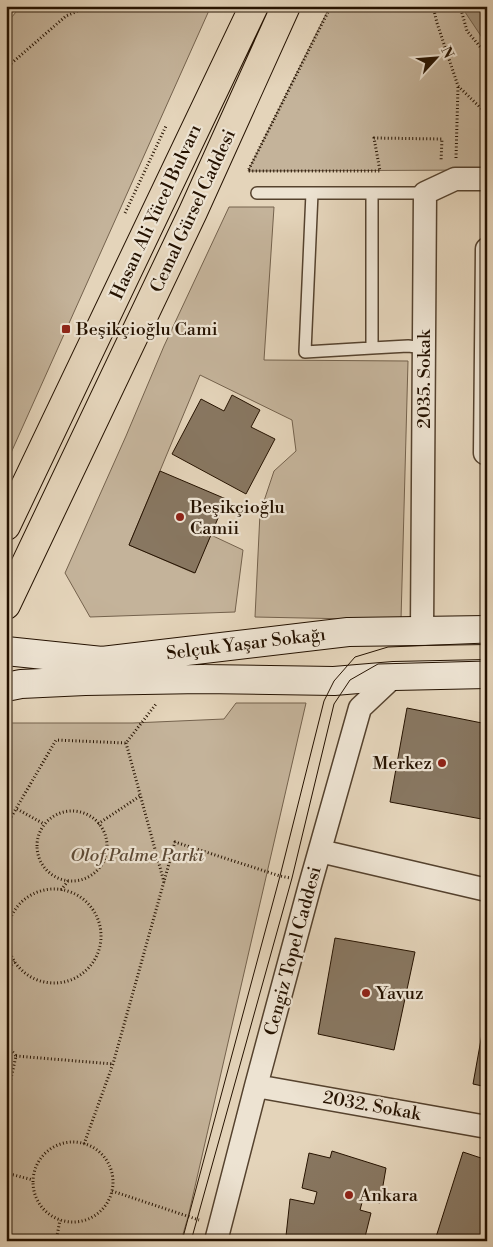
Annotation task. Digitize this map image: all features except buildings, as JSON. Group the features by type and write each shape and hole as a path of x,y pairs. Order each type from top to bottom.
{"main road":[{"name":"Hasan Ali Yücel Bulvarı","path":"6,526 254,6"},
{"name":"Cemal Gürsel Caddesi","path":"6,605 193,212 286,6"},
{"name":"Selçuk Yaşar Sokağı","path":"6,651 102,661 348,632 487,630"},
{"path":"6,687 21,684 175,680 334,681 394,676 487,674"}],"street":[{"path":"425,193 455,178 487,179"},
{"name":"2035. Sokak","path":"422,630 425,193"},
{"path":"486,453 487,249"},
{"name":"Cengiz Topel Caddesi","path":"218,1234 310,885 360,708 394,676"},
{"path":"320,851 487,890"},
{"name":"2032. Sokak","path":"256,1086 487,1127"}],"lane":[{"path":"257,193 425,193"},
{"path":"312,193 305,352 408,346 424,348"},
{"path":"372,193 372,348"}],"path":[{"path":"6,68 66,16 89,6"},
{"path":"331,6 248,171 380,171 374,138 442,139 442,162"},
{"path":"433,6 458,86 456,161"},
{"path":"460,6 467,31 487,55"},
{"path":"458,86 487,114"},
{"path":"126,743 175,680"},
{"path":"6,826 56,740 126,743"},
{"path":"126,743 164,882"},
{"path":"98,824 140,796"},
{"path":"16,808 44,824"},
{"path":"64,812 86,815 98,824 103,830 106,841 106,853 102,864 95,873 85,879 74,882 62,880 52,875 44,867 39,857 37,846 39,834 44,824 64,812"},
{"path":"84,1144 113,1064 176,842 310,885"},
{"path":"61,890 68,881"},
{"path":"46,890 61,890 75,894 88,903 97,916 101,931 100,947 94,961 84,973 71,981 55,984 40,981 26,974 16,962 9,948 8,933 11,918 19,905 31,896 46,890"},
{"path":"6,969 16,962"},
{"path":"6,1044 16,1056 113,1064"},
{"path":"6,1101 16,1056"},
{"path":"78,1142 90,1146 101,1154 109,1164 112,1177 112,1191 107,1203 98,1213 86,1220 73,1222 60,1220 49,1214 40,1204 34,1192 33,1180 36,1167 52,1147 64,1143 78,1142"},
{"path":"6,1173 33,1180"},
{"path":"112,1191 218,1234"},
{"path":"56,1241 60,1220"}],"green space":[{"path":"21,6 211,6 6,464 6,24"},
{"path":"330,6 487,6 487,170 248,171"},
{"path":"229,207 274,207 264,360 408,361 401,620 255,617 260,513 274,471 296,451 292,420 200,375 129,545 194,573 211,535 243,550 235,612 90,617 65,573 164,346"},
{"name":"Olof Palme Parkı","path":"236,703 306,703 181,1241 6,1241 6,732 11,723 133,723 224,719"}],"shaded area":[{"path":"461,6 487,6 487,45"}],"tram line":[{"path":"182,1241 280,876 324,701 334,681 355,657 388,647 487,643"},
{"path":"191,1241 292,878 334,704 350,680 378,664 487,661"}],"place":[{"name":"Beşikçioğlu Cami","path":"66,329"},
{"name":"Beşikçioğlu Camii","path":"180,517"},
{"name":"Merkez","path":"442,763"},
{"name":"Yavuz","path":"366,993"},
{"name":"Ankara","path":"349,1195"}]}
